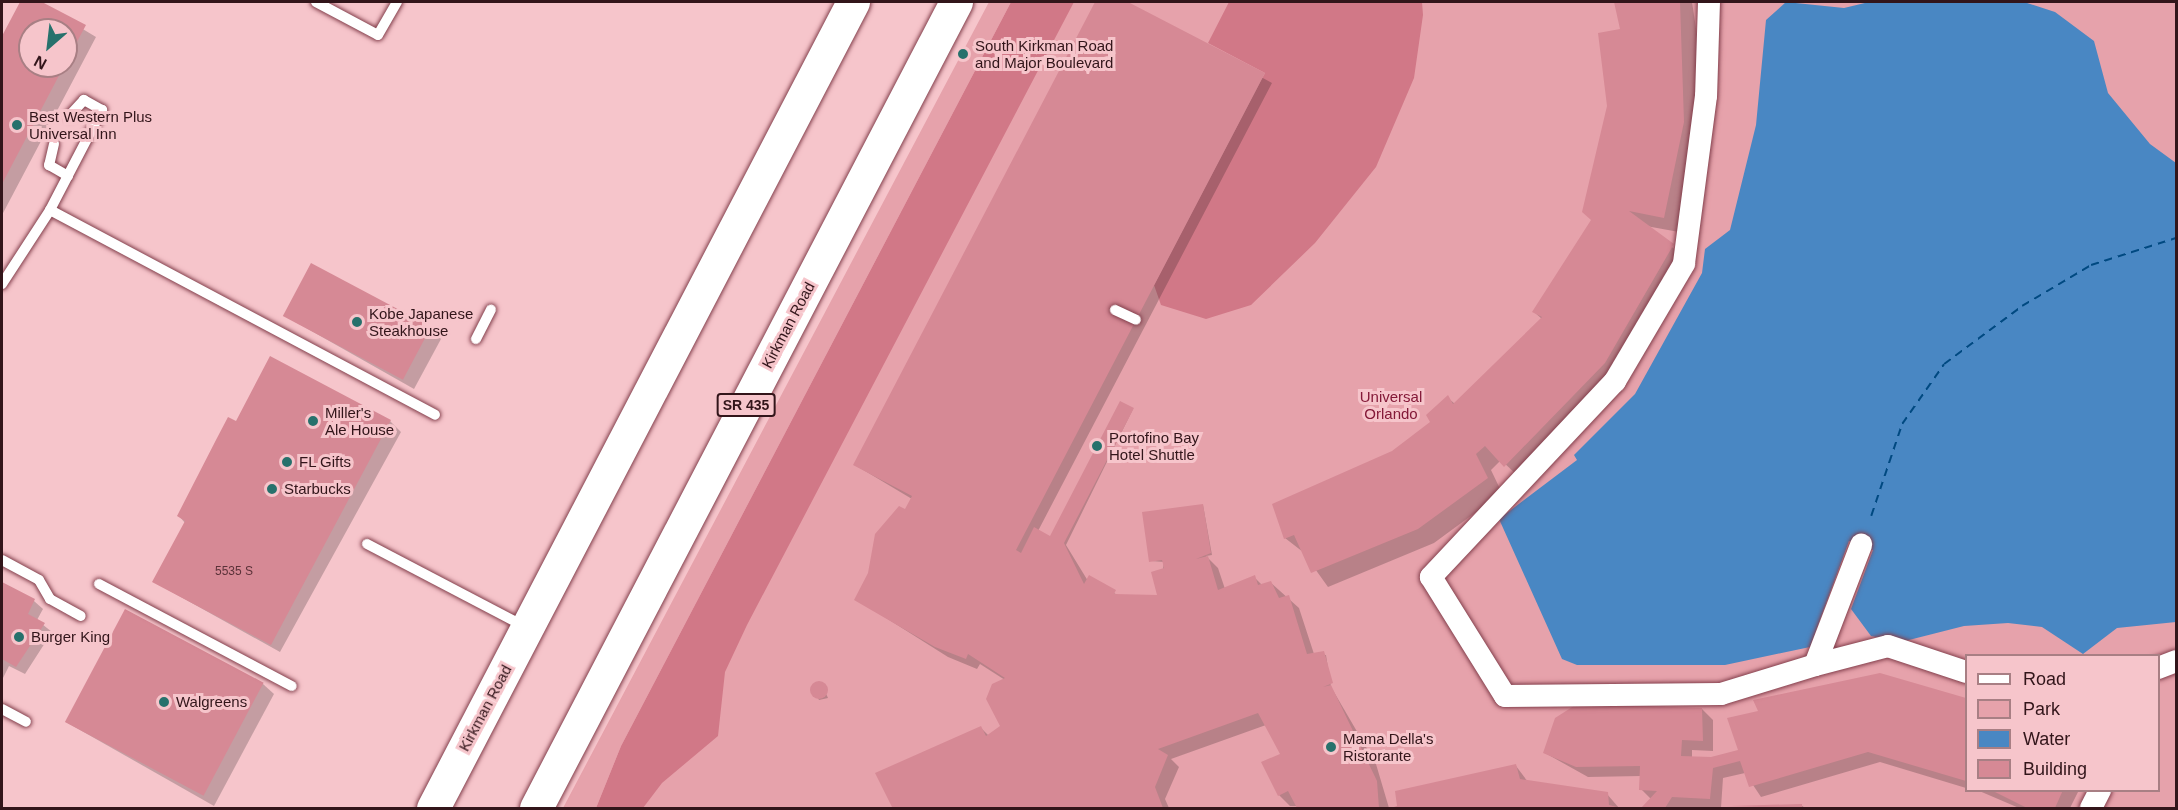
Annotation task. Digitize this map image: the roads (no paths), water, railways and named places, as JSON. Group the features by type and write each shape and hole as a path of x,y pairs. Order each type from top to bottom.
{"main road":[{"name":"Kirkman Road","path":"433,808 853,2"},
{"name":"Kirkman Road","path":"536,808 956,2"}],"street":[{"path":"1709,2 1706,96 1684,264 1615,381 1431,576 1505,696 1720,704 1815,665 1888,645 1965,672"},
{"path":"1815,665 1861,545"},
{"path":"2160,667 2176,661"},
{"path":"2091,808 2099,792"}],"lane":[{"path":"316,2 378,35 397,2"},
{"path":"2,284 50,210 102,110 84,100 70,115"},
{"path":"54,144 49,165 68,176"},
{"path":"50,210 435,416"},
{"path":"476,339 491,310"},
{"path":"1115,310 1136,320"},
{"path":"367,544 527,628"},
{"path":"2,560 39,580 50,599 81,616"},
{"path":"99,584 292,686"},
{"path":"2,709 26,722"}],"water":[{"path":"1786,2 1844,8 1869,2 2024,2 2055,12 2094,41 2108,93 2150,144 2176,163 2176,622 2117,628 2083,654 2042,627 2008,623 1964,626 1901,642 1871,636 1851,609 1873,550 1849,541 1810,647 1725,665 1577,665 1562,659 1499,519 1577,460 1574,455 1635,394 1702,273 1705,249 1730,230 1756,125 1766,20"}],"place":[{"name":"South Kirkman Road and Major Boulevard","path":"963,54"},
{"name":"Best Western Plus Universal Inn","path":"17,125"},
{"name":"Kobe Japanese Steakhouse","path":"357,322"},
{"name":"Miller's Ale House","path":"313,421"},
{"name":"Portofino Bay Hotel Shuttle","path":"1097,446"},
{"name":"FL Gifts","path":"287,462"},
{"name":"Starbucks","path":"272,489"},
{"name":"Burger King","path":"19,637"},
{"name":"Walgreens","path":"164,702"},
{"name":"Mama Della's Ristorante","path":"1331,747"}],"park label":[{"name":"Universal Orlando","path":"1391,404"}]}
